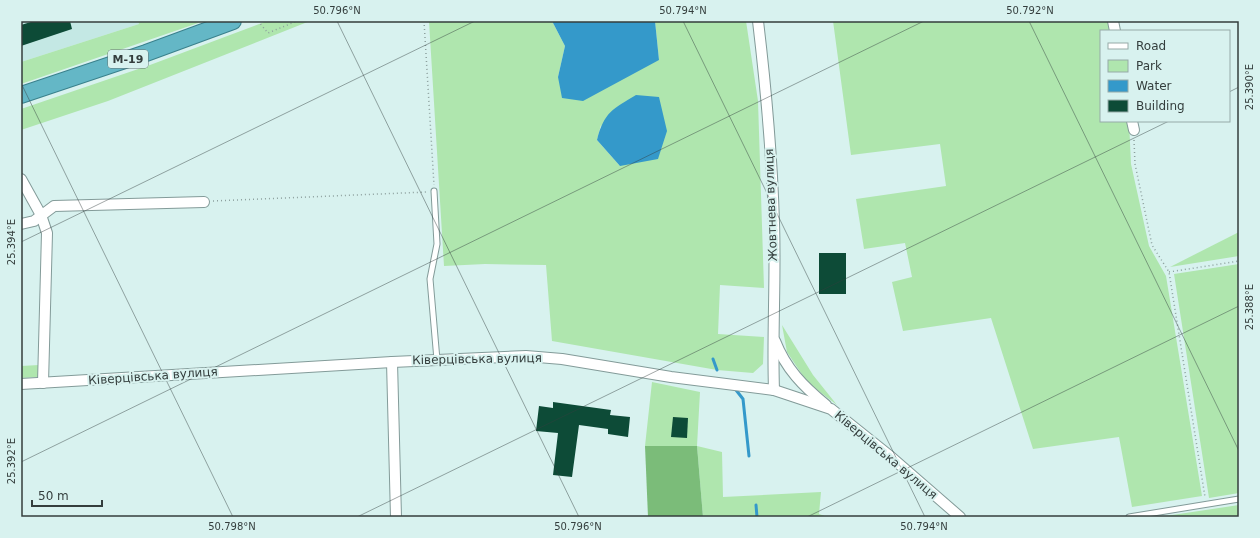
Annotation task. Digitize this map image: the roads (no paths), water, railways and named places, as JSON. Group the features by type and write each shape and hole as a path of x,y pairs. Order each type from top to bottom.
{"highway":[{"name":"М-19","path":"21,95 146,53 233,21"}],"street":[{"name":"Жовтнева вулиця","path":"758,21 763,62 774,224 772,333 774,390"},
{"path":"21,179 41,215 47,233 43,383"},
{"path":"21,224 34,221 54,206 204,202"},
{"path":"772,333 781,356 801,384 830,409"},
{"name":"Ківерцівська вулиця","path":"21,384 392,362 526,356 562,359 774,390 830,409 891,456 960,517"},
{"path":"392,362 396,517"}],"lane":[{"path":"434,191 437,244 430,279 437,360"},
{"path":"1129,517 1239,499"}],"water":[{"path":"552,21 655,21 659,60 583,101 562,98 558,77 565,46"},
{"path":"636,95 659,97 667,131 658,159 620,166 597,140 603,123 610,112"}],"waterway":[{"path":"713,359 717,370"},
{"path":"736,390 743,399 749,456"},
{"path":"756,505 757,517"}]}
